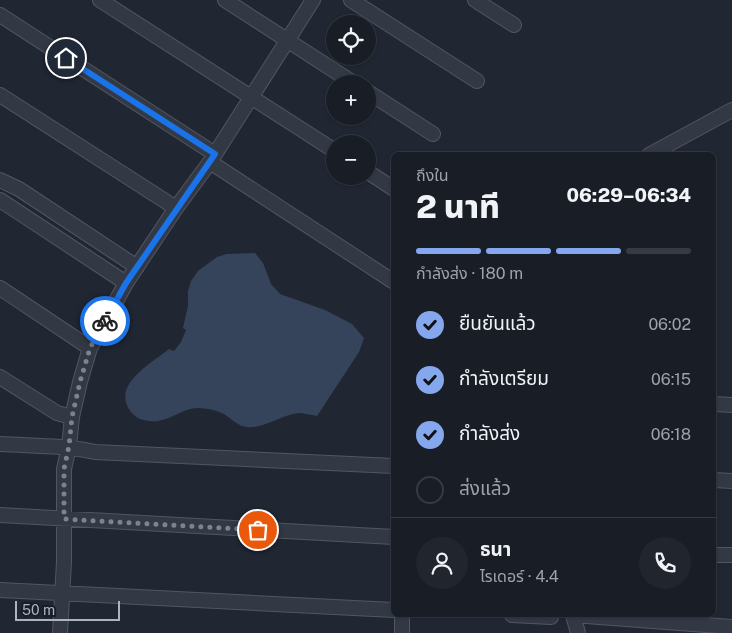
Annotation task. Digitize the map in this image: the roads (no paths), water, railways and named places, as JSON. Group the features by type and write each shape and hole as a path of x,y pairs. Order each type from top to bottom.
{"street":[{"path":"100,0 326,145"},
{"path":"225,0 341,75"},
{"path":"60,633 64,562 64,469 72,417 90,348 126,283 253,98 313,0"},
{"path":"351,0 477,81"},
{"path":"475,0 514,25"},
{"path":"0,15 391,280"},
{"path":"0,96 176,208"},
{"path":"376,97 433,134"},
{"path":"656,152 730,116"},
{"path":"376,177 391,187"},
{"path":"0,180 19,189 137,268"},
{"path":"0,200 126,283"},
{"path":"0,288 90,348"},
{"path":"0,378 56,413 72,417"},
{"path":"716,404 732,405"},
{"path":"0,444 47,447 69,446 94,452 391,466"},
{"path":"716,480 732,481"},
{"path":"0,515 391,537"},
{"path":"716,555 732,555"},
{"path":"0,590 391,610"},
{"path":"402,617 402,633"},
{"path":"574,617 578,633"},
{"path":"602,617 732,626"}],"water":[{"path":"255,253 263,263 271,284 280,294 325,310 352,324 364,338 359,352 317,416 292,414 253,427 240,425 224,414 205,408 193,408 158,421 147,421 136,417 126,402 129,384 144,368 169,349 174,351 181,342 186,330 183,328 188,306 188,291 191,281 198,271 217,257 227,254"}]}
